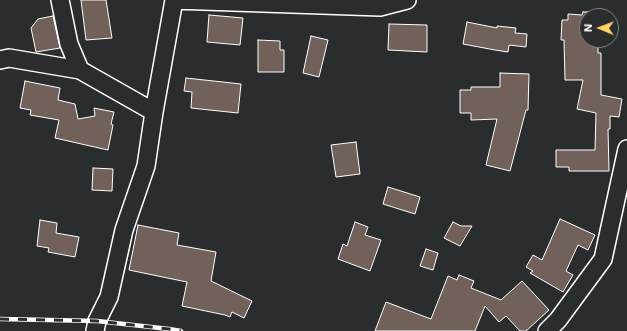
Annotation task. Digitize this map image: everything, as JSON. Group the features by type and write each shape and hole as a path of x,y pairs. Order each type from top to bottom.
{"street":[{"path":"60,0 69,44 80,70"},
{"path":"95,331 97,320 108,297 124,230 146,166 174,0 380,8 407,0"},
{"path":"0,60 9,58 80,70 154,112"},
{"path":"547,331 558,320 603,259 627,149"}],"building":[{"path":"81,0 106,0 112,38 86,40"},
{"path":"568,14 579,15 579,48 598,48 598,53 601,53 601,95 622,99 619,117 610,116 610,129 608,129 609,171 569,171 569,167 556,167 556,150 595,150 596,113 577,109 583,80 565,80 564,40 561,40 562,20 568,20"},
{"path":"209,15 243,18 240,45 207,42"},
{"path":"53,16 60,48 36,52 31,28 38,19"},
{"path":"467,22 497,28 497,26 516,28 515,33 527,34 526,47 509,45 508,52 463,44"},
{"path":"389,24 427,25 427,52 388,50"},
{"path":"311,36 328,40 319,77 303,73"},
{"path":"258,40 280,41 280,50 284,50 284,72 258,72"},
{"path":"500,73 529,74 528,110 526,110 510,171 486,165 497,119 471,120 471,113 460,113 460,90 471,90 471,87 500,87"},
{"path":"186,78 241,84 238,113 191,108 192,92 184,91"},
{"path":"25,81 60,88 58,100 75,104 78,119 95,116 94,108 114,112 108,150 55,138 59,120 30,115 31,110 20,108"},
{"path":"356,142 360,174 336,177 331,145"},
{"path":"93,168 113,169 112,191 92,190"},
{"path":"388,187 420,197 415,214 383,204"},
{"path":"560,219 595,235 588,250 578,245 566,271 573,275 563,292 530,273 533,271 526,267 533,255 542,260"},
{"path":"40,220 57,223 56,233 79,237 75,257 48,252 49,248 37,246"},
{"path":"355,222 368,227 365,235 381,240 370,271 338,259 343,244 347,246"},
{"path":"453,222 461,226 472,226 460,246 444,238"},
{"path":"138,225 179,233 177,245 216,252 211,281 252,301 244,318 232,312 230,317 182,306 187,282 129,270"},
{"path":"426,249 438,253 433,270 420,266"},
{"path":"459,275 474,281 471,288 501,300 522,281 549,310 526,331 520,331 506,316 499,322 485,306 475,331 375,331 386,302 431,319 448,276 457,280"}],"railway":[{"path":"0,319 97,321 181,331"}]}
